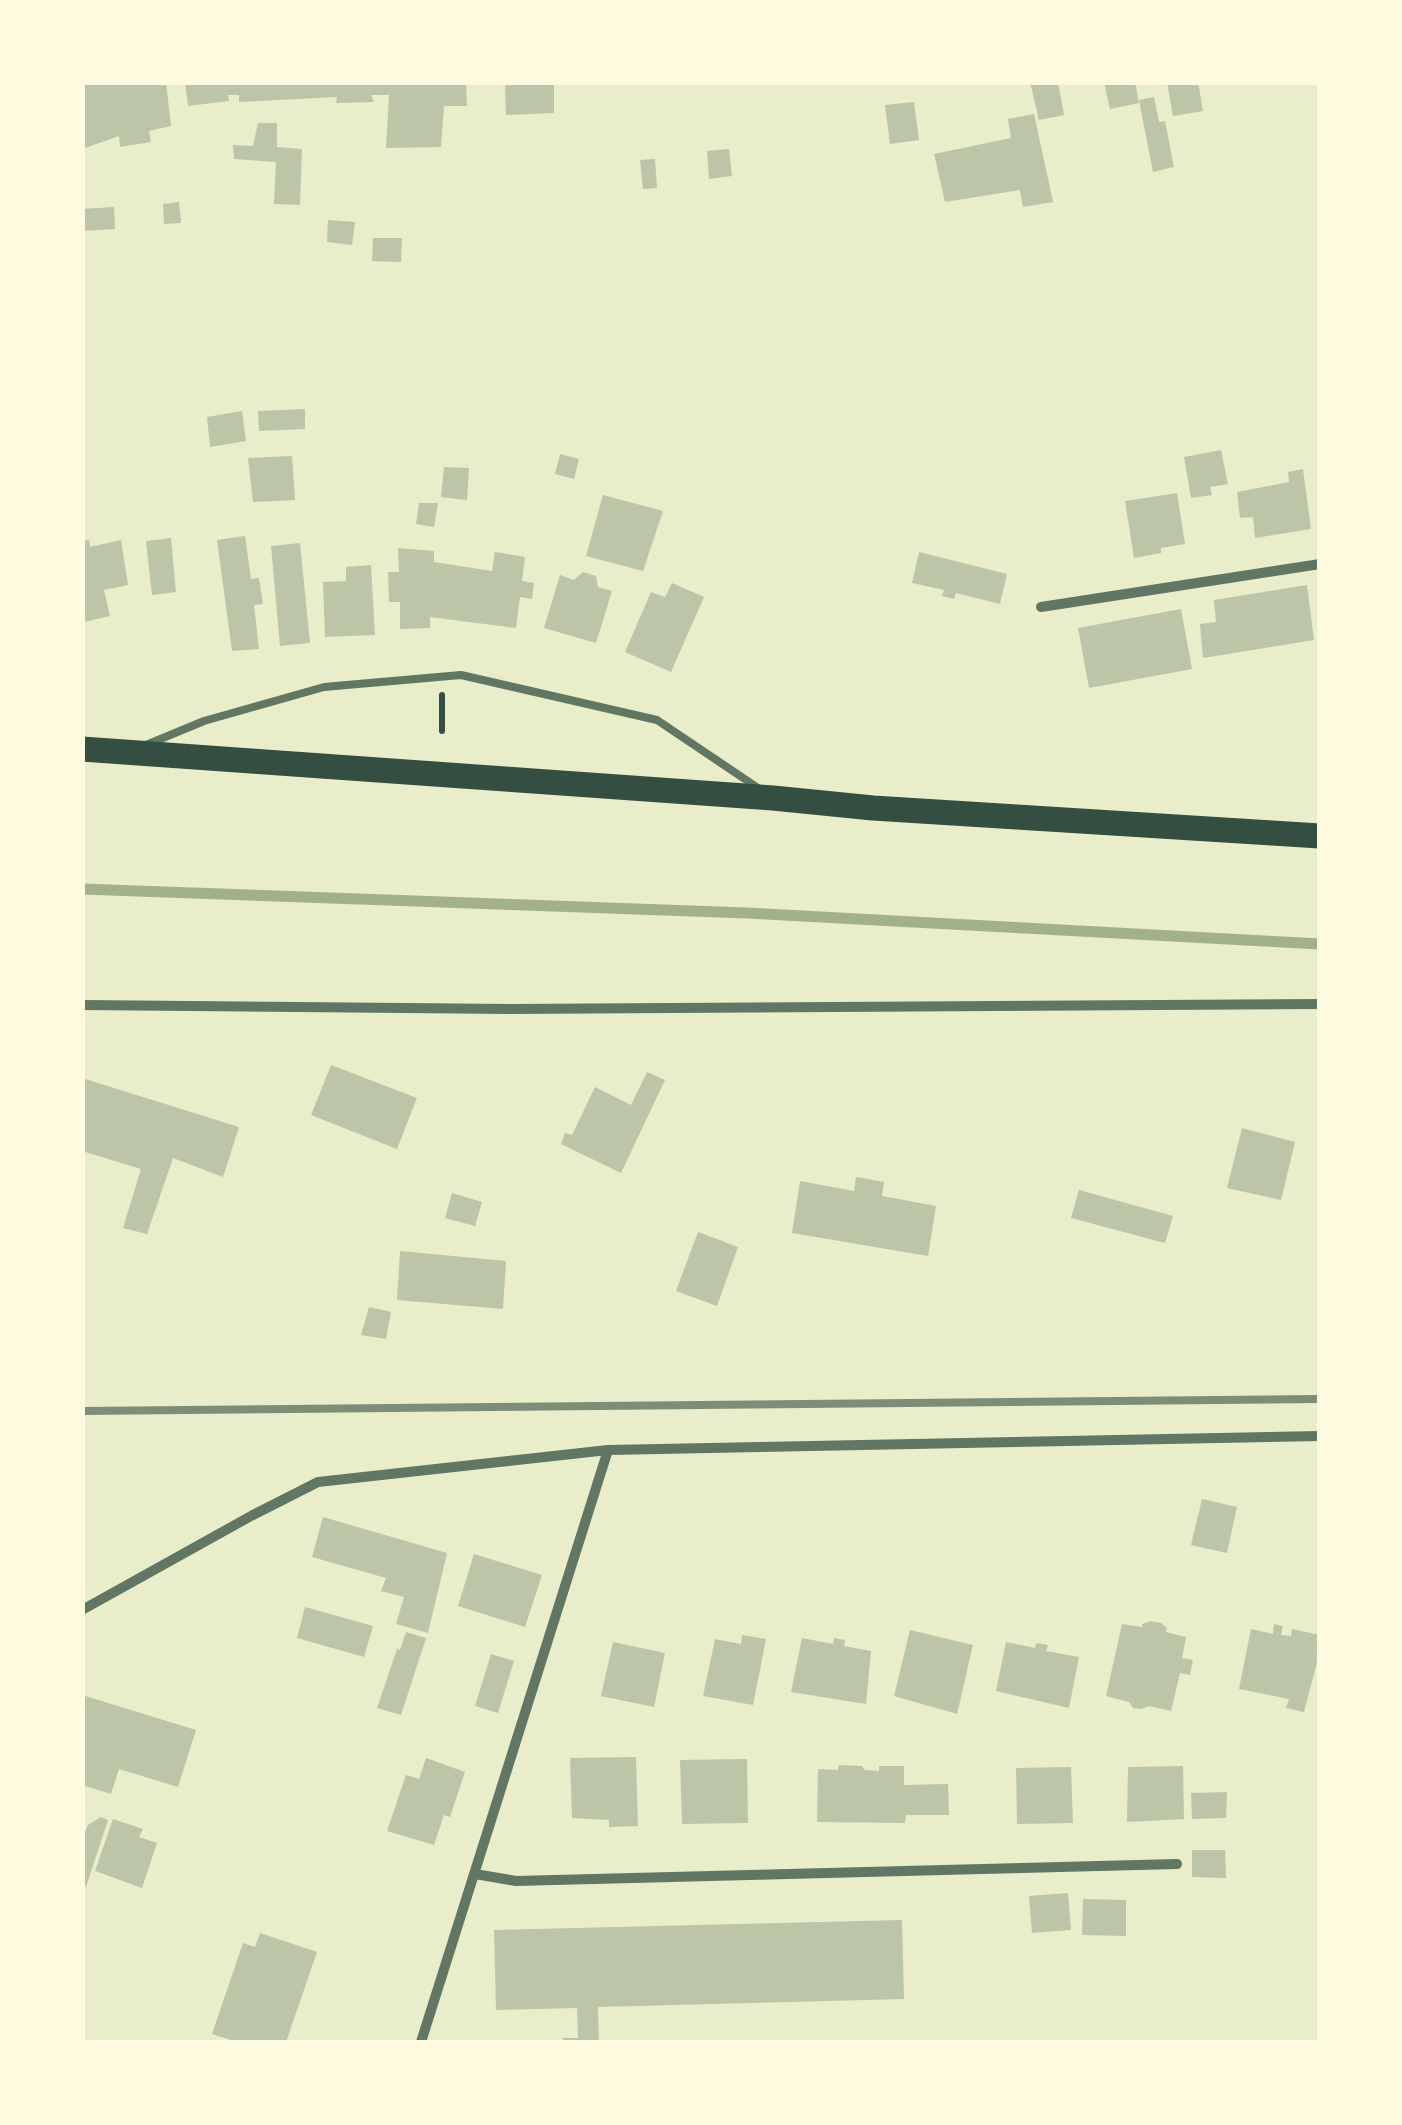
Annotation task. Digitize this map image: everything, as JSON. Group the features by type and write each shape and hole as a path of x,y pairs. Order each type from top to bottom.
{"main road":[{"path":"82,750 1320,836"}],"street":[{"path":"1042,607 1320,564"},
{"path":"82,1005 530,1009 1320,1004"},
{"path":"82,1610 318,1482 608,1450 1320,1436"},
{"path":"423,2040 608,1450"},
{"path":"475,1874 516,1882 1177,1864"}],"lane":[{"path":"127,752 204,721 324,687 461,675 657,720 773,798"}],"path":[{"path":"442,702 442,732"}],"building":[{"path":"82,82 166,82 171,126 149,131 151,142 120,147 119,136 82,149"},
{"path":"185,82 466,82 467,106 444,106 441,147 386,148 389,95 371,95 374,102 336,103 337,97 239,102 239,95 228,95 229,101 188,106"},
{"path":"505,82 554,82 554,113 506,115"},
{"path":"1030,82 1058,82 1064,115 1039,120"},
{"path":"1104,82 1135,82 1139,103 1110,109"},
{"path":"1167,82 1198,82 1203,111 1173,116"},
{"path":"1154,97 1159,122 1165,121 1174,167 1153,172 1139,100"},
{"path":"914,102 919,140 890,144 885,105"},
{"path":"1034,114 1053,202 1023,207 1020,190 945,202 934,154 1011,138 1008,119"},
{"path":"258,123 277,123 277,147 302,149 300,205 274,204 276,162 234,159 233,145 253,146"},
{"path":"729,149 732,176 709,179 707,151"},
{"path":"655,159 657,188 643,189 640,160"},
{"path":"179,202 181,223 164,224 163,204"},
{"path":"114,207 115,229 82,231 82,209"},
{"path":"328,220 355,222 352,245 327,242"},
{"path":"373,238 402,238 401,262 372,261"},
{"path":"305,409 305,429 259,431 258,411"},
{"path":"242,411 246,441 210,447 207,417"},
{"path":"1221,450 1228,484 1210,487 1212,495 1191,498 1184,457"},
{"path":"560,454 579,459 574,479 555,474"},
{"path":"292,456 295,500 253,502 248,458"},
{"path":"444,467 469,468 467,500 441,497"},
{"path":"1303,469 1311,529 1255,538 1253,517 1240,518 1237,492 1289,482 1288,472"},
{"path":"1177,493 1185,544 1134,558 1125,501"},
{"path":"603,495 663,511 643,571 586,556"},
{"path":"419,503 438,503 434,527 416,524"},
{"path":"245,536 251,579 259,578 263,604 254,605 259,649 232,651 217,540"},
{"path":"171,538 176,592 152,595 146,541"},
{"path":"89,540 90,547 121,540 128,585 104,590 110,616 84,622 82,541"},
{"path":"300,543 310,643 280,646 271,546"},
{"path":"398,548 434,551 434,562 492,571 495,552 525,557 522,581 534,583 532,599 520,597 516,628 430,617 430,628 400,629 400,602 389,602 388,572 399,572"},
{"path":"919,552 1007,574 1000,604 956,593 954,599 942,596 944,590 912,583"},
{"path":"371,565 375,635 325,637 323,582 346,581 346,567"},
{"path":"583,572 596,576 598,587 612,591 596,643 544,628 560,575 574,580"},
{"path":"672,583 704,597 671,672 625,652 651,592 665,597"},
{"path":"1307,585 1314,640 1203,658 1200,624 1216,622 1214,600"},
{"path":"1181,609 1192,669 1089,688 1078,628"},
{"path":"331,1065 417,1098 397,1149 311,1115"},
{"path":"647,1072 665,1080 621,1173 561,1144 565,1133 572,1135 595,1087 631,1105"},
{"path":"82,1078 239,1127 223,1177 173,1158 147,1234 123,1228 141,1169 82,1151"},
{"path":"1242,1128 1295,1142 1281,1200 1227,1188"},
{"path":"856,1177 884,1182 882,1196 936,1206 928,1256 792,1233 800,1181 854,1191"},
{"path":"1079,1190 1173,1216 1165,1243 1071,1218"},
{"path":"452,1193 482,1202 475,1226 445,1218"},
{"path":"698,1232 738,1247 717,1306 676,1291"},
{"path":"400,1251 506,1261 503,1309 397,1300"},
{"path":"369,1307 391,1312 386,1339 361,1335"},
{"path":"1202,1499 1237,1507 1227,1553 1191,1545"},
{"path":"323,1517 447,1553 428,1633 396,1624 404,1597 381,1591 386,1578 312,1557"},
{"path":"474,1554 542,1575 525,1627 458,1606"},
{"path":"305,1607 373,1626 364,1657 297,1638"},
{"path":"1151,1621 1161,1623 1166,1632 1186,1637 1182,1658 1193,1660 1190,1675 1180,1673 1171,1711 1149,1706 1133,1708 1129,1702 1106,1696 1122,1624 1142,1627"},
{"path":"1274,1624 1283,1626 1281,1635 1291,1636 1292,1629 1320,1635 1320,1651 1304,1712 1286,1708 1289,1699 1239,1689 1251,1629 1273,1634"},
{"path":"910,1630 973,1645 957,1714 894,1696"},
{"path":"406,1632 426,1638 401,1715 377,1708"},
{"path":"742,1635 766,1639 753,1705 703,1696 715,1639 741,1644"},
{"path":"802,1638 833,1644 834,1638 845,1640 844,1646 871,1651 866,1704 791,1692"},
{"path":"613,1642 665,1653 654,1707 601,1696"},
{"path":"1006,1642 1035,1648 1036,1643 1048,1645 1046,1651 1079,1657 1069,1708 996,1691"},
{"path":"491,1654 514,1661 498,1713 475,1706"},
{"path":"82,1695 196,1730 178,1787 119,1769 111,1794 82,1785"},
{"path":"636,1757 638,1826 609,1827 609,1820 572,1818 570,1758"},
{"path":"426,1758 465,1772 450,1817 444,1815 434,1845 387,1831 406,1775 419,1779"},
{"path":"747,1759 748,1823 682,1824 680,1760"},
{"path":"839,1765 879,1771 879,1766 904,1766 904,1785 948,1784 949,1815 906,1815 905,1823 817,1822 818,1769 838,1770"},
{"path":"1183,1766 1184,1819 1127,1822 1128,1767"},
{"path":"1071,1767 1073,1823 1017,1824 1016,1768"},
{"path":"1227,1792 1226,1818 1192,1819 1191,1793"},
{"path":"101,1817 108,1820 86,1887 82,1885 82,1840 88,1825"},
{"path":"113,1819 143,1829 139,1837 157,1843 142,1888 95,1871"},
{"path":"1192,1850 1225,1850 1226,1878 1192,1877"},
{"path":"1068,1893 1071,1930 1032,1933 1029,1896"},
{"path":"1083,1899 1126,1900 1126,1936 1082,1935"},
{"path":"902,1920 904,1999 598,2007 599,2042 563,2042 563,2038 578,2038 577,2008 496,2010 494,1930"},
{"path":"260,1933 317,1952 286,2042 237,2042 212,2034 243,1943 255,1947"}],"waterway":[{"path":"82,889 747,913 1320,944"}],"railway":[{"path":"82,1411 1320,1399"}]}
